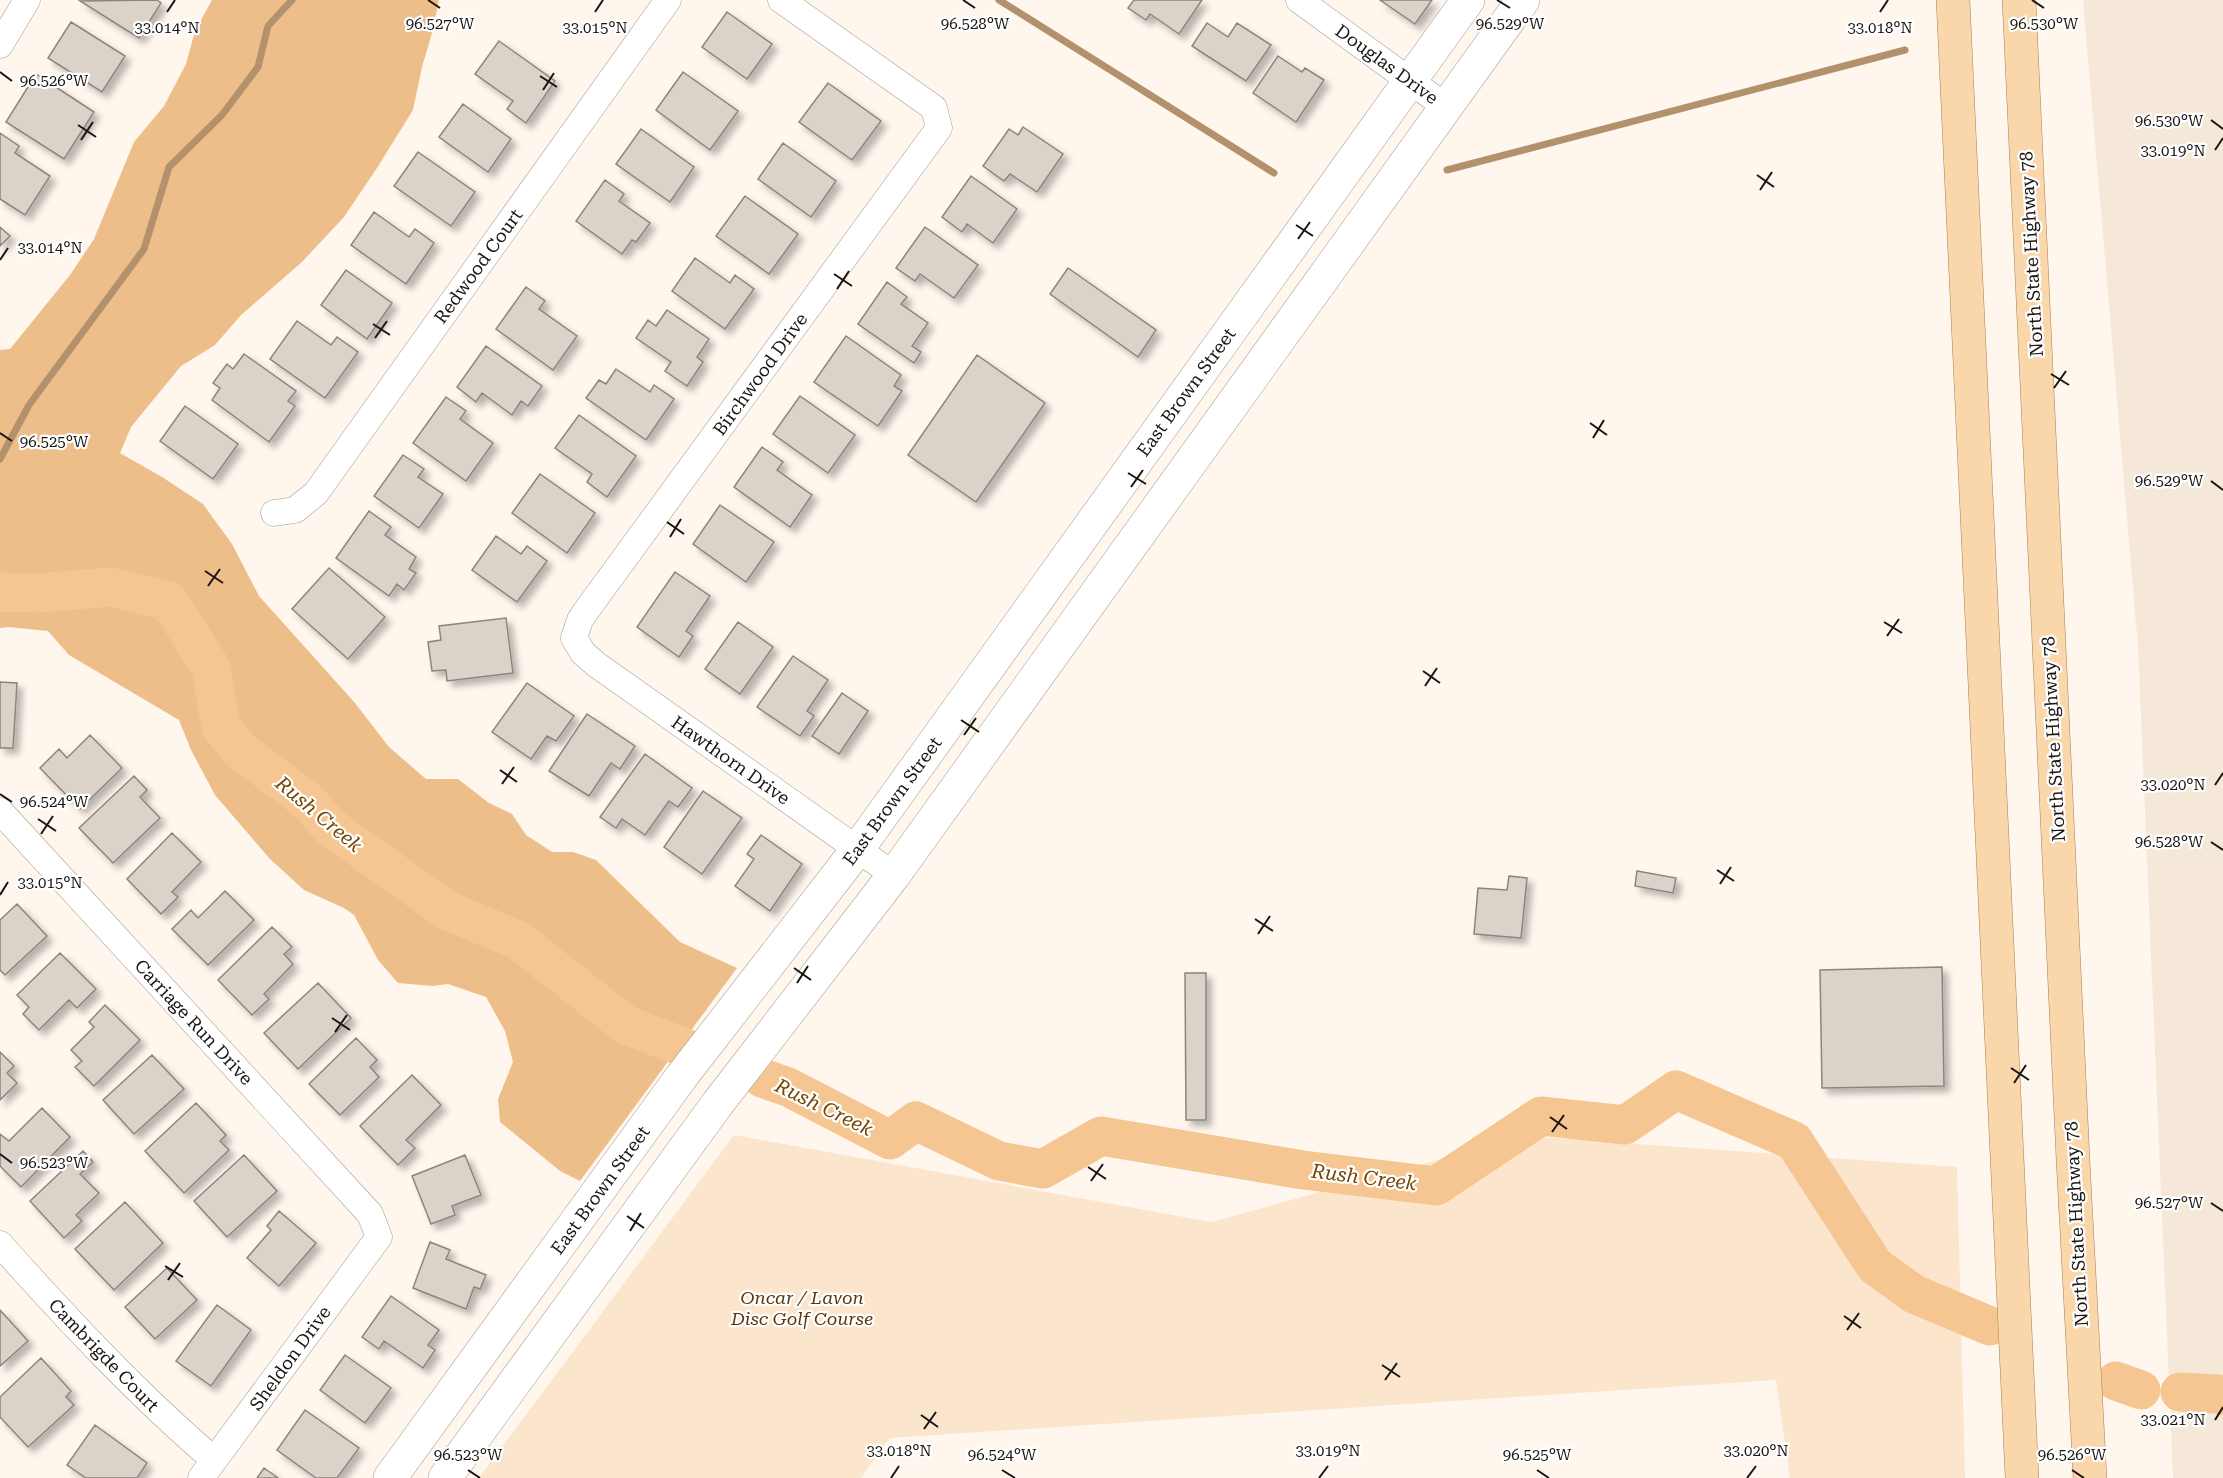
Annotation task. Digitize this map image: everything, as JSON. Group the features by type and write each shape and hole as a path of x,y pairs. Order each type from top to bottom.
{"main road":[{"name":"East Brown Street","path":"390,1478 682,1076 857,850 1468,0"},
{"path":"445,1478 718,1103 894,876 1523,0"},
{"path":"1953,0 2022,1478"},
{"name":"North State Highway 78","path":"2019,0 2071,1125 2090,1478"},
{"path":"1044,591 1081,616"}],"street":[{"path":"0,45 27,0"},
{"name":"Redwood Court","path":"274,513 295,510 316,493 668,0"},
{"name":"Birchwood Drive","path":"574,638 586,610 939,128 934,108 781,0"},
{"name":"Douglas Drive","path":"1299,0 1446,107"},
{"name":"Hawthorn Drive","path":"574,638 583,653 597,665 894,876"},
{"name":"Carriage Run Drive","path":"0,811 370,1214 379,1238"},
{"name":"Sheldon Drive","path":"208,1469 379,1238"},
{"name":"Cambrigde Court","path":"0,1244 69,1321 163,1415 208,1469"}],"shaded area":[{"path":"212,0 439,0 413,110 344,217 302,262 241,315 215,345 181,366 131,427 120,453 203,504 232,544 259,596 355,703 389,747 426,779 458,779 489,803 512,814 526,835 552,852 573,852 596,860 680,942 737,968 580,1181 560,1171 500,1122 498,1099 513,1062 505,1031 486,997 448,984 433,986 398,983 378,960 354,915 304,890 270,859 215,795 191,750 179,720 69,655 48,631 0,628 0,350 10,349 70,275 94,239 134,142 164,106 186,64 195,31"},
{"path":"2083,0 2223,0 2223,1478 2173,1478 2138,647"}],"green space":[{"name":"Oncar / Lavon Disc Golf Course","path":"734,1135 1211,1222 1525,1136 1957,1167 1965,1478 1790,1478 1776,1380 890,1438 861,1478 479,1478"}],"building":[{"path":"157,0 161,3 139,38 80,1"},
{"path":"1134,0 1202,0 1179,34 1150,14 1146,20 1128,8"},
{"path":"1380,0 1432,0 1415,24"},
{"path":"727,12 772,44 747,79 702,47"},
{"path":"71,22 125,56 102,92 48,58"},
{"path":"1207,23 1228,37 1237,23 1271,45 1246,81 1192,46"},
{"path":"499,41 555,81 526,123 507,109 513,101 475,74"},
{"path":"1278,56 1302,72 1305,68 1324,80 1296,122 1253,93"},
{"path":"683,72 738,111 710,150 656,110"},
{"path":"36,74 94,112 64,159 6,122"},
{"path":"828,83 881,121 852,160 799,122"},
{"path":"463,104 511,139 488,172 439,137"},
{"path":"1023,127 1063,154 1037,192 1010,174 1004,181 983,166 1009,129 1018,135"},
{"path":"641,129 694,167 670,202 616,164"},
{"path":"0,133 19,146 15,153 50,176 25,215 0,199"},
{"path":"783,143 836,181 811,217 758,179"},
{"path":"418,152 475,192 451,226 394,186"},
{"path":"971,176 1017,209 993,243 967,224 962,232 942,217"},
{"path":"605,180 624,194 619,201 650,223 636,242 632,240 622,254 576,221"},
{"path":"745,196 798,234 769,274 716,236"},
{"path":"374,212 409,237 415,229 434,243 406,284 351,245"},
{"path":"0,227 10,236 0,246"},
{"path":"925,227 978,265 954,298 920,274 915,281 896,268"},
{"path":"695,258 730,283 735,275 754,289 725,329 672,291"},
{"path":"1068,268 1156,330 1138,357 1050,294"},
{"path":"346,270 392,303 367,339 321,305"},
{"path":"887,282 907,297 901,304 928,323 912,346 921,352 914,363 858,324"},
{"path":"526,287 545,301 539,309 577,336 553,370 496,329"},
{"path":"667,310 709,339 697,357 703,362 687,386 665,371 671,362 636,338 648,320 656,326"},
{"path":"297,321 331,345 337,337 358,352 325,398 270,359"},
{"path":"846,336 901,375 894,386 902,391 878,426 814,382"},
{"path":"486,346 542,386 528,406 521,401 512,415 482,393 476,402 457,387"},
{"path":"244,354 296,391 288,401 295,406 269,442 212,400 220,388 213,383 227,364 233,369"},
{"path":"977,355 1045,403 976,502 908,455"},
{"path":"616,369 650,392 654,385 674,399 646,440 586,398 599,380 606,384"},
{"path":"800,396 855,435 828,473 773,434"},
{"path":"446,397 466,411 460,419 493,443 466,481 413,443"},
{"path":"185,406 238,444 213,479 160,441"},
{"path":"579,415 636,456 607,497 587,482 592,474 555,448"},
{"path":"762,447 783,462 777,470 812,495 790,527 734,487"},
{"path":"403,455 424,469 418,477 443,494 419,528 374,496"},
{"path":"540,474 595,513 567,553 512,513"},
{"path":"720,505 774,542 746,582 693,544"},
{"path":"369,511 391,527 385,535 416,557 409,569 416,573 404,590 397,584 389,596 336,558"},
{"path":"496,536 521,554 527,546 547,561 517,602 472,570"},
{"path":"329,568 385,617 348,659 292,609"},
{"path":"675,572 710,596 686,631 693,636 679,657 637,627"},
{"path":"506,618 513,673 447,681 446,670 432,671 428,642 441,640 439,626"},
{"path":"738,622 773,647 740,694 705,669"},
{"path":"793,656 828,680 807,711 814,716 800,736 757,707"},
{"path":"0,682 17,683 13,748 0,748"},
{"path":"527,683 574,716 556,741 547,736 531,759 492,732"},
{"path":"842,693 868,711 839,754 812,736"},
{"path":"587,714 635,746 620,769 611,763 589,796 549,771"},
{"path":"90,735 122,768 80,809 40,768 59,749 67,758"},
{"path":"645,754 692,788 678,807 669,801 645,835 622,819 616,828 600,817"},
{"path":"134,776 147,790 140,797 160,818 113,863 79,828"},
{"path":"703,791 742,818 702,874 664,847"},
{"path":"172,833 201,862 172,892 178,897 161,914 127,879"},
{"path":"761,835 802,864 770,911 735,886 754,859 747,854"},
{"path":"1637,871 1676,878 1673,893 1635,886"},
{"path":"1509,876 1527,878 1521,938 1474,934 1478,888 1507,890"},
{"path":"225,891 254,920 208,965 172,929 191,910 198,918"},
{"path":"17,904 47,936 5,975 0,970 0,920"},
{"path":"272,927 292,947 284,954 293,964 264,994 269,999 252,1015 218,980"},
{"path":"60,953 96,989 77,1008 69,1000 39,1030 23,1014 29,1007 17,995"},
{"path":"1942,967 1944,1086 1822,1088 1820,970"},
{"path":"1185,973 1206,973 1206,1120 1186,1120"},
{"path":"318,983 351,1018 298,1069 264,1033"},
{"path":"105,1005 140,1040 94,1086 75,1067 82,1061 71,1050 94,1027 89,1022"},
{"path":"356,1038 377,1060 370,1067 379,1077 340,1115 309,1084"},
{"path":"0,1052 14,1066 7,1073 17,1083 0,1100"},
{"path":"152,1055 184,1089 134,1134 103,1100"},
{"path":"412,1075 441,1105 406,1140 415,1148 398,1165 360,1126"},
{"path":"196,1103 226,1135 220,1141 229,1150 184,1193 145,1151"},
{"path":"42,1108 70,1137 21,1187 0,1166 0,1134 9,1141"},
{"path":"83,1151 93,1162 80,1174 99,1193 76,1215 82,1221 64,1238 30,1201"},
{"path":"244,1155 277,1191 227,1237 194,1201"},
{"path":"465,1155 481,1195 452,1206 455,1215 431,1224 412,1176"},
{"path":"125,1202 163,1243 114,1290 75,1249"},
{"path":"279,1211 316,1243 279,1286 247,1258 271,1230 267,1226"},
{"path":"430,1242 450,1250 446,1259 486,1275 480,1289 474,1287 466,1309 413,1288"},
{"path":"167,1268 197,1300 155,1339 125,1307"},
{"path":"391,1296 439,1330 428,1345 435,1350 423,1368 384,1341 379,1349 362,1337"},
{"path":"217,1305 251,1330 211,1386 176,1361"},
{"path":"0,1310 28,1341 0,1366"},
{"path":"345,1355 391,1388 365,1423 320,1390"},
{"path":"41,1358 71,1391 66,1397 74,1405 28,1447 0,1417 0,1397"},
{"path":"305,1410 359,1448 337,1478 316,1478 277,1450"},
{"path":"95,1425 147,1463 137,1478 86,1478 67,1465"},
{"path":"264,1468 278,1478 257,1478"}],"waterway":[{"path":"0,459 29,405 144,249 169,167 222,115 258,67 268,26 292,0"},
{"path":"999,0 1274,173"},
{"path":"1447,170 1905,50"},
{"name":"Rush Creek","path":"0,592 37,593 110,587 169,601 211,668 221,727 240,750 310,803 330,827 448,911 518,940 626,1025 688,1049"},
{"name":"Rush Creek","path":"762,1078 788,1087 890,1140 916,1121 999,1161 1043,1169 1101,1136 1303,1170 1436,1186 1541,1116 1625,1125 1676,1090 1794,1141 1875,1266 1914,1294 1990,1326"},
{"name":"Rush Creek","path":"2116,1381 2141,1390"},
{"name":"Rush Creek","path":"2180,1392 2223,1396"}]}
